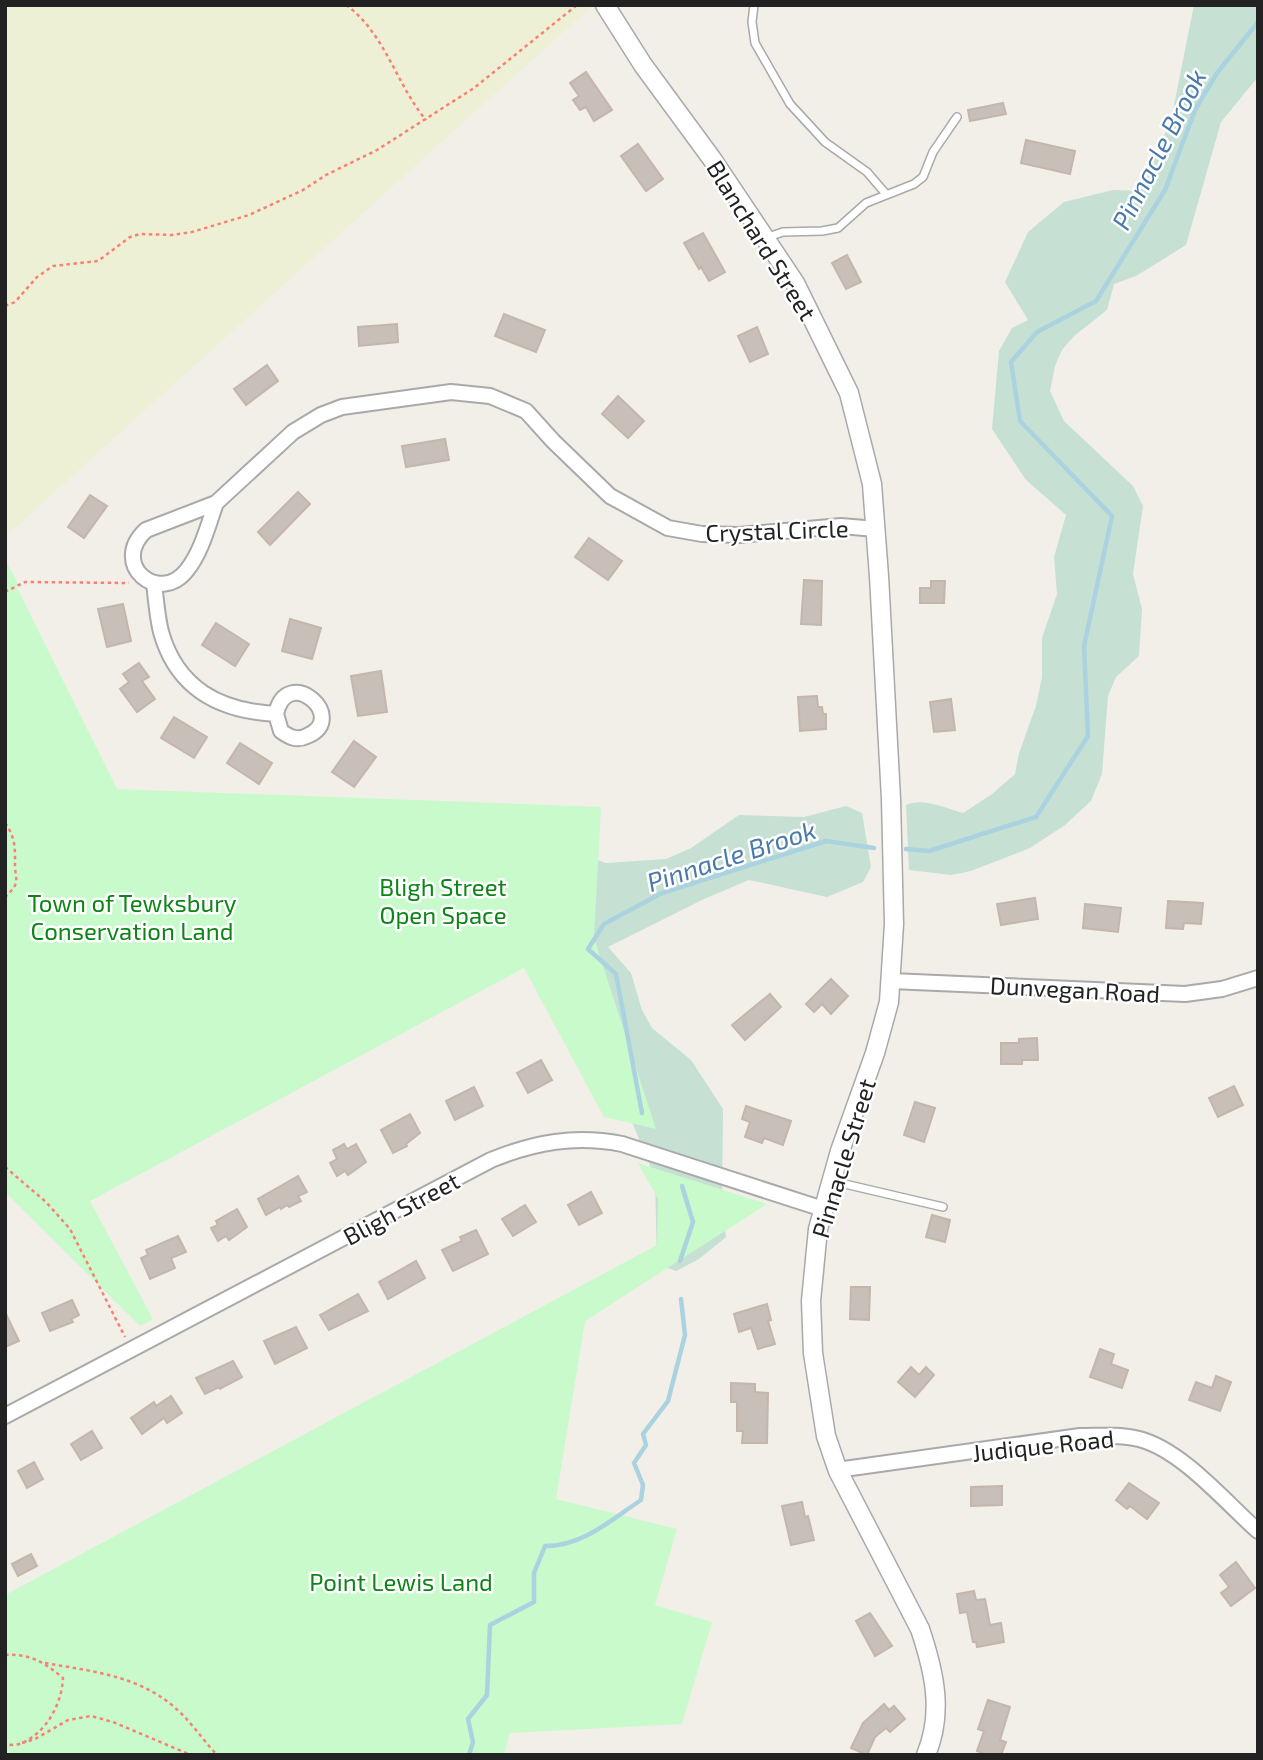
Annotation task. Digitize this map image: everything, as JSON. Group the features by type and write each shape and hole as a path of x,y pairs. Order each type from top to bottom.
{"street":[{"name":"Blanchard Street","path":"605,5 643,65 712,159 794,283 849,393 872,484 883,664"},
{"name":"Crystal Circle","path":"276,714 251,712 224,705 203,693 181,672 165,644 150,581 134,565 132,555 139,537 157,525 216,503 293,432 321,415 342,407 451,392 490,396 526,411 610,496 668,528 702,534 739,535 841,526 876,529"},
{"name":"Crystal Circle","path":"150,581 173,582 188,569 216,503"},
{"name":"Pinnacle Street","path":"883,664 894,924 889,1002 875,1054 818,1229 811,1301 813,1353 826,1436 837,1471 920,1629 928,1655 936,1703 935,1726 926,1755"},
{"name":"Dunvegan Road","path":"891,981 1185,994 1222,989 1258,978"},
{"name":"Bligh Street","path":"5,1416 491,1160 545,1142 573,1139 622,1144 823,1209"},
{"name":"Judique Road","path":"837,1471 1080,1436 1142,1439 1168,1452 1193,1471 1258,1531"}],"lane":[{"path":"754,5 752,22 755,43 790,104 825,142 867,172 886,194"},
{"path":"765,238 783,232 838,228 866,203 914,184 923,177 933,152 957,117"},
{"path":"832,1180 943,1207"}],"path":[{"path":"346,5 386,52 409,97 425,120"},
{"path":"5,306 15,302 46,269 60,264 99,261 130,237 139,234 180,234 249,215 370,154 474,88 577,5"},
{"path":"5,592 25,582 150,581"},
{"path":"5,823 16,848 15,886 5,897"},
{"path":"5,1167 46,1202 70,1229 125,1336"},
{"path":"5,1655 29,1656 45,1662 108,1673 141,1686 173,1706 217,1755"},
{"path":"22,1743 46,1726 63,1693 63,1678 45,1662"},
{"path":"5,1745 35,1739 68,1720 90,1716 113,1722 191,1755"}],"green space":[{"path":"5,5 589,5 590,8 5,537"},
{"path":"1194,5 1258,5 1258,77 1221,122 1186,245 1136,276 1114,284 1107,310 1074,336 1062,350 1055,366 1050,391 1064,421 1133,486 1143,506 1133,574 1142,609 1139,656 1116,677 1108,696 1102,774 1091,801 1065,825 1030,848 971,871 951,875 909,870 906,805 927,803 963,813 992,794 1015,774 1019,753 1036,706 1042,677 1042,638 1057,594 1054,557 1066,515 1026,480 992,429 999,351 1012,328 1028,320 1005,282 1028,232 1064,202 1113,190 1140,191 1171,120"},
{"path":"5,558 19,586 16,586 117,789 601,807 594,938 656,1129 604,1117 524,968 90,1201 153,1319 140,1326 5,1192"},
{"name":"Bligh Street Open Space","path":"846,806 862,813 871,867 863,882 827,897 749,880 704,899 608,947 631,973 642,1010 652,1028 691,1060 723,1109 722,1207 726,1237 699,1259 676,1271 657,1264 655,1178 623,1100 554,964 5,988 534,838 606,863 666,859 691,848 739,815 804,817"},
{"name":"Point Lewis Land","path":"638,1163 767,1204 585,1321 556,1499 677,1529 655,1605 712,1622 682,1724 510,1733 504,1755 5,1755 5,1595 657,1245 658,1199"}],"building":[{"path":"586,72 612,110 594,121 586,107 580,110 573,100 579,96 570,83"},
{"path":"1003,103 1006,114 970,121 968,110"},
{"path":"1026,140 1075,151 1070,174 1021,163"},
{"path":"638,144 663,179 646,191 621,156"},
{"path":"703,233 725,272 709,281 684,243"},
{"path":"847,255 861,282 846,289 832,263"},
{"path":"504,314 545,330 536,352 495,336"},
{"path":"397,324 398,342 359,346 358,327"},
{"path":"757,327 768,354 750,362 738,336"},
{"path":"267,365 278,381 246,405 234,389"},
{"path":"618,396 644,421 628,438 602,414"},
{"path":"445,439 449,460 406,467 402,446"},
{"path":"298,492 310,504 270,545 258,532"},
{"path":"90,495 107,506 84,538 68,527"},
{"path":"589,538 622,561 608,580 575,557"},
{"path":"804,580 822,581 821,625 801,624"},
{"path":"931,581 945,581 944,603 920,603 920,588 931,588"},
{"path":"123,604 131,641 107,647 98,609"},
{"path":"290,619 321,628 312,659 282,651"},
{"path":"216,623 249,644 235,666 202,645"},
{"path":"139,663 149,677 142,681 155,699 137,712 120,689 129,682 123,674"},
{"path":"381,671 387,712 358,716 351,676"},
{"path":"817,696 818,707 822,707 823,714 826,714 826,729 800,731 798,697"},
{"path":"951,699 955,730 934,732 930,702"},
{"path":"174,717 207,737 194,758 161,738"},
{"path":"354,741 376,757 354,787 332,772"},
{"path":"240,743 272,763 259,784 227,763"},
{"path":"1035,898 1038,919 1001,925 997,904"},
{"path":"1168,901 1203,903 1201,924 1184,923 1183,929 1166,928"},
{"path":"1085,904 1121,908 1118,932 1083,928"},
{"path":"831,979 848,996 831,1014 822,1004 814,1012 806,1004"},
{"path":"770,994 781,1007 745,1040 732,1025"},
{"path":"1037,1038 1038,1060 1022,1060 1022,1064 1001,1064 1001,1043 1019,1043 1019,1039"},
{"path":"541,1060 552,1080 528,1093 517,1073"},
{"path":"1234,1086 1243,1105 1218,1117 1209,1098"},
{"path":"474,1087 483,1106 455,1120 446,1101"},
{"path":"915,1102 935,1108 924,1142 904,1135"},
{"path":"746,1106 791,1121 783,1145 764,1138 762,1143 745,1137 750,1122 742,1119"},
{"path":"410,1114 420,1133 406,1144 407,1146 393,1153 381,1130"},
{"path":"344,1144 347,1149 356,1144 366,1162 348,1175 345,1171 337,1176 330,1163 337,1159 333,1150"},
{"path":"298,1176 307,1192 298,1196 301,1201 289,1207 280,1207 266,1215 258,1199"},
{"path":"591,1192 602,1213 579,1225 568,1205"},
{"path":"525,1205 536,1222 513,1236 502,1219"},
{"path":"237,1209 247,1227 229,1240 226,1236 218,1241 211,1228 218,1225 216,1221"},
{"path":"932,1215 950,1220 945,1242 926,1237"},
{"path":"476,1230 488,1254 453,1271 442,1250 462,1241 460,1237"},
{"path":"178,1236 186,1252 171,1258 175,1268 150,1279 141,1258 148,1255 146,1250"},
{"path":"416,1261 425,1278 388,1299 379,1282"},
{"path":"851,1287 870,1287 869,1320 850,1319"},
{"path":"358,1294 368,1311 329,1330 320,1315"},
{"path":"72,1300 79,1315 71,1319 73,1322 50,1331 42,1313"},
{"path":"767,1304 771,1320 768,1321 775,1344 758,1349 751,1328 739,1332 734,1314"},
{"path":"5,1312 19,1341 5,1347"},
{"path":"296,1327 307,1348 275,1364 264,1341"},
{"path":"1100,1349 1114,1354 1111,1364 1128,1370 1122,1388 1090,1377"},
{"path":"233,1361 242,1377 205,1394 196,1378"},
{"path":"911,1367 919,1375 926,1367 934,1375 915,1397 898,1382"},
{"path":"1216,1376 1231,1382 1220,1411 1189,1400 1196,1382 1212,1388"},
{"path":"731,1383 755,1384 755,1392 768,1393 767,1443 742,1443 743,1431 737,1431 737,1402 731,1402"},
{"path":"171,1396 182,1413 167,1423 164,1418 142,1434 131,1418 154,1402 156,1406"},
{"path":"92,1431 102,1448 81,1460 71,1444"},
{"path":"34,1462 43,1479 27,1488 18,1471"},
{"path":"1129,1483 1159,1503 1147,1519 1130,1506 1127,1509 1116,1500"},
{"path":"1002,1486 1002,1505 971,1506 971,1487"},
{"path":"802,1502 814,1540 791,1545 782,1506"},
{"path":"31,1554 37,1566 18,1576 12,1564"},
{"path":"1236,1562 1255,1588 1231,1606 1221,1593 1229,1587 1220,1575"},
{"path":"974,1591 976,1600 985,1599 990,1625 1001,1623 1004,1642 977,1647 976,1642 973,1642 967,1612 960,1613 957,1594"},
{"path":"870,1613 892,1646 875,1656 856,1621"},
{"path":"988,1700 1010,1707 1000,1740 1006,1742 1001,1755 987,1755 977,1751 984,1731 978,1729"},
{"path":"884,1704 889,1710 894,1706 905,1719 890,1732 886,1728 875,1737 867,1755 851,1748 863,1723"}],"waterway":[{"name":"Pinnacle Brook","path":"906,849 929,851 1036,817 1088,736 1084,646 1112,516 1020,421 1011,362 1037,332 1096,301 1165,190 1195,110 1217,73 1258,22"},
{"name":"Pinnacle Brook","path":"642,1113 616,974 588,949 604,924 662,893 826,841 874,848"},
{"name":"Pinnacle Brook","path":"680,1261 693,1222 682,1186"},
{"name":"Pinnacle Brook","path":"469,1755 473,1742 468,1719 487,1695 490,1625 534,1602 534,1573 545,1546 559,1545 584,1537 641,1500 643,1485 634,1463 646,1445 643,1434 668,1401 685,1335 681,1299"}],"park label":[{"name":"Town of Tewksbury Conservation Land","path":"132,916"}]}
